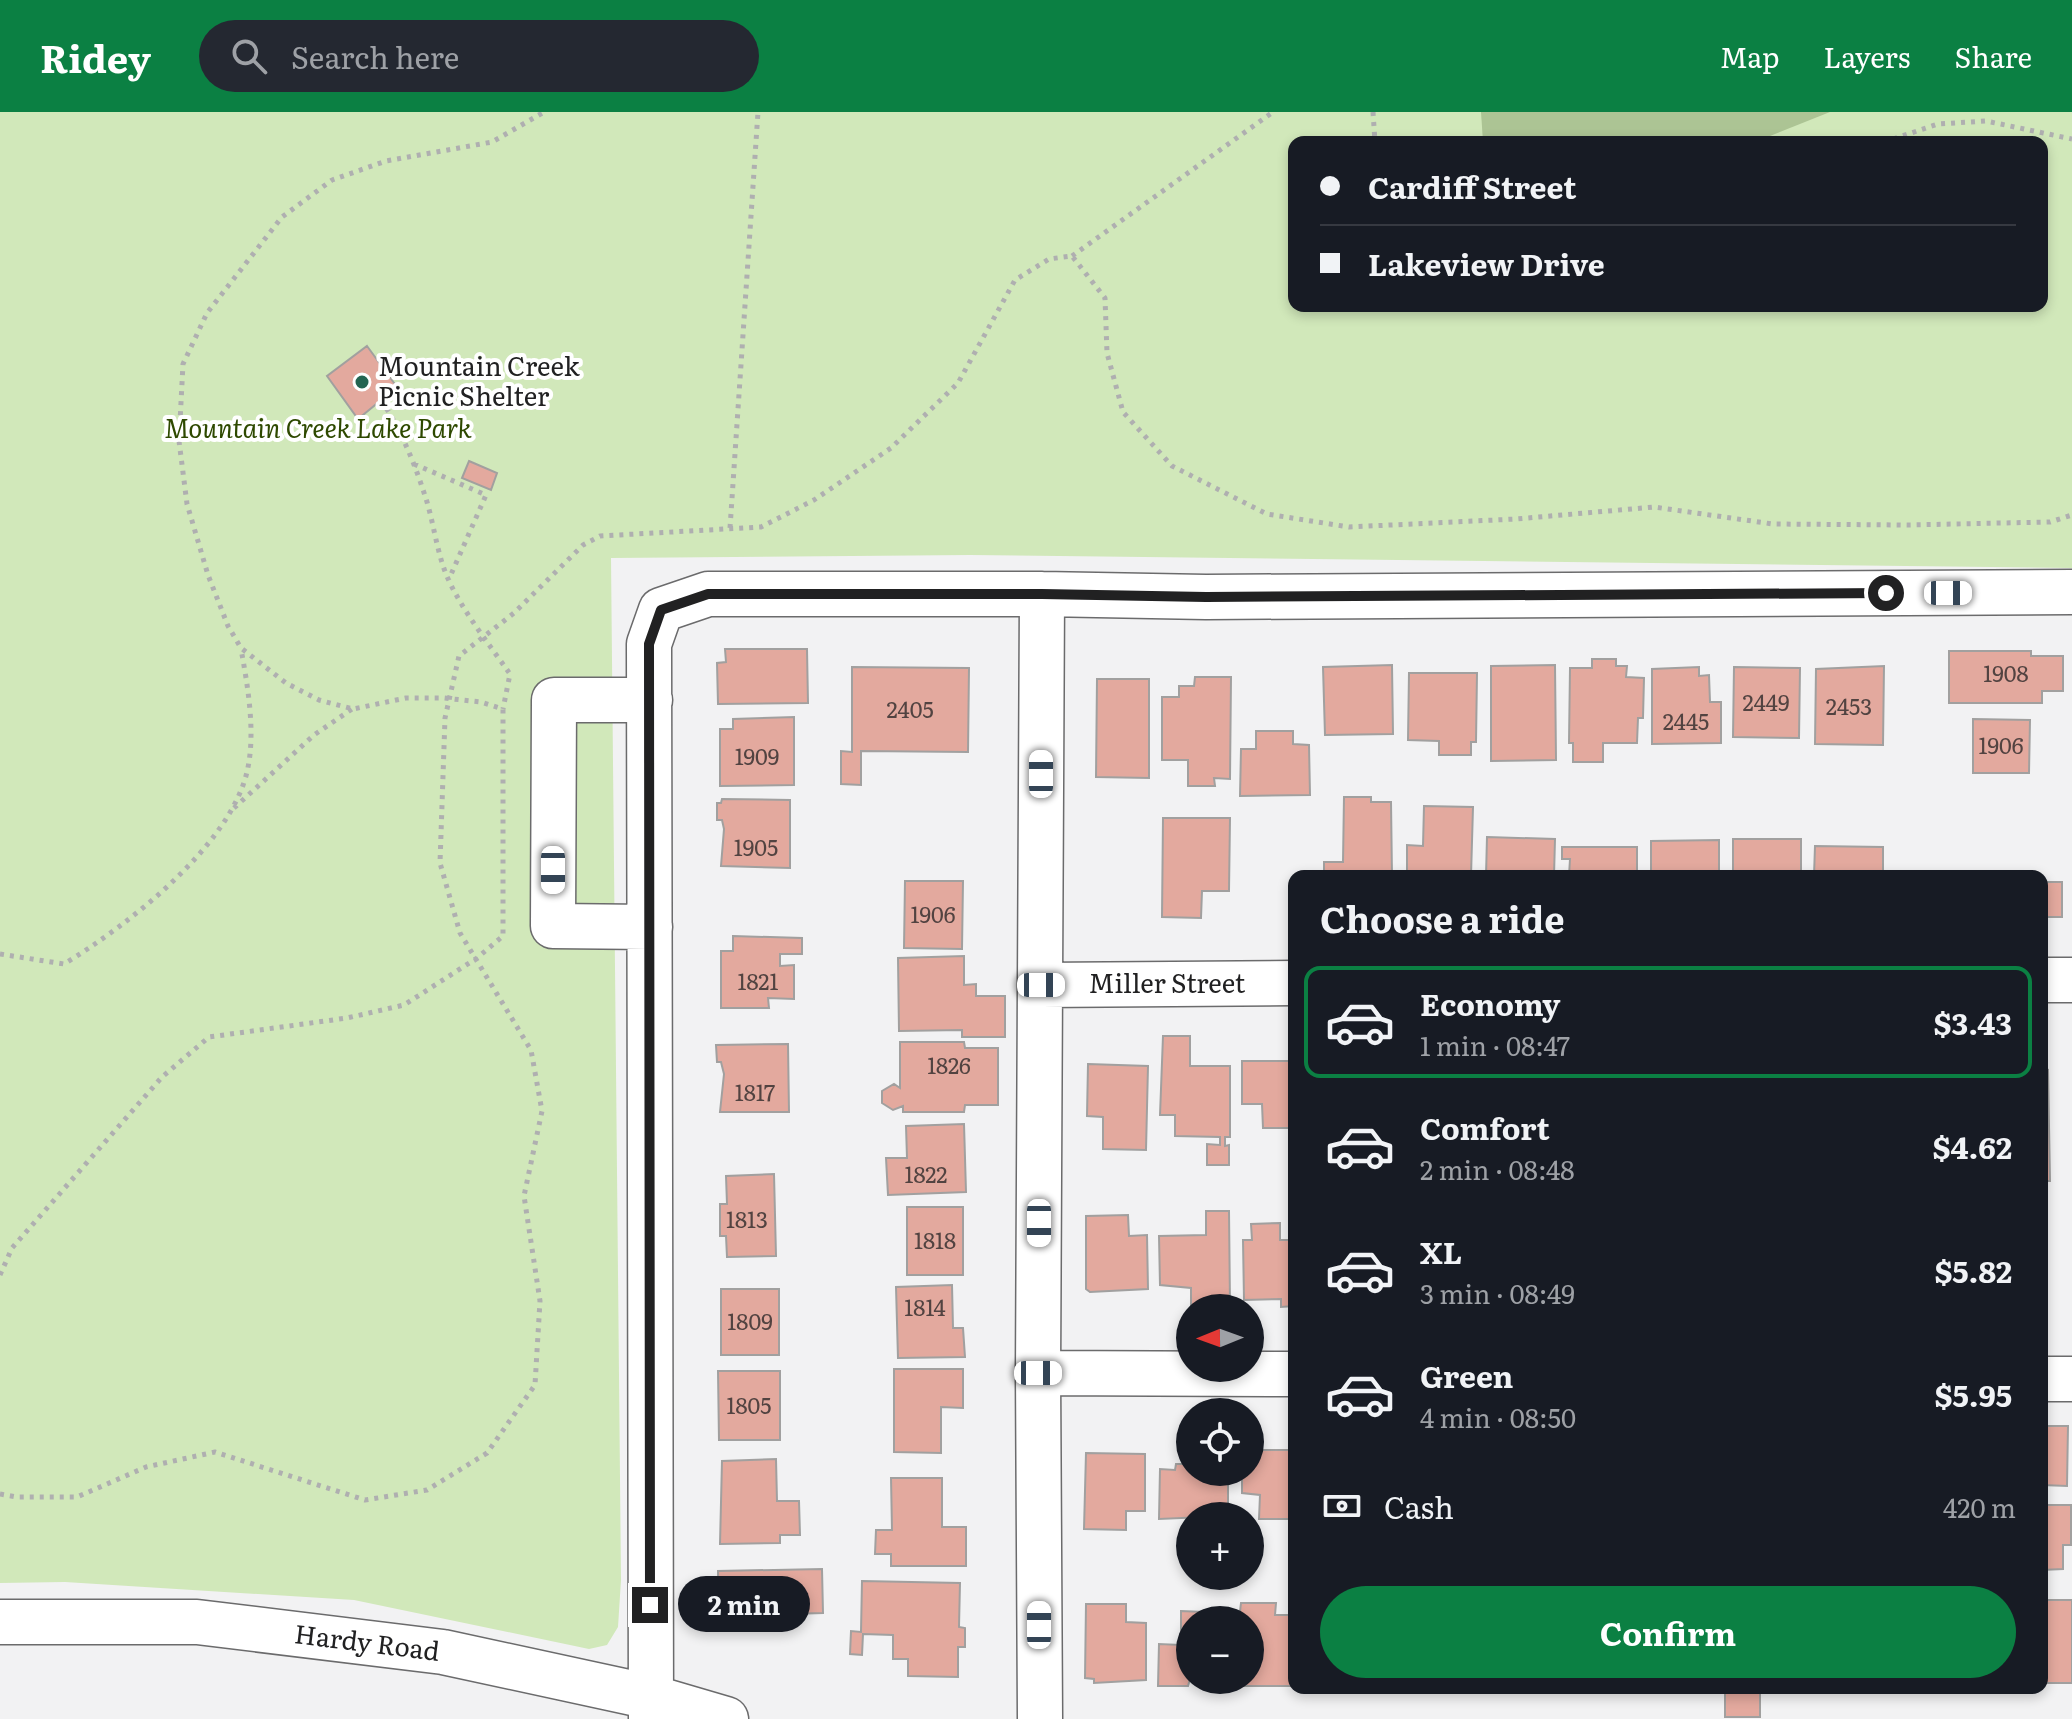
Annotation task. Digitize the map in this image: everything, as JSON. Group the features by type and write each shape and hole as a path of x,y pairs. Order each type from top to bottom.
{"street":[{"path":"651,1708 649,644 661,610 708,594 1206,597 2072,592"},
{"path":"1040,1719 1038,1373 1042,594"},
{"path":"650,700 554,700 553,911 553,926 650,927"},
{"path":"2048,980 2072,980"},
{"name":"Miller Street","path":"1041,985 1288,983"},
{"path":"1038,1373 1288,1374"},
{"path":"2048,1379 2072,1379"},
{"name":"Hardy Road","path":"0,1622 197,1622 443,1652 651,1708 726,1719"}],"path":[{"path":"233,810 247,771 247,684 241,648 228,626 187,504 179,441 183,364 207,313 282,217 332,180 386,161 492,142 544,112"},
{"path":"730,528 758,112"},
{"path":"0,1494 77,1497 146,1467 215,1452 365,1500 427,1490 487,1453 535,1385 540,1301 524,1196 542,1111 531,1050 460,933 440,863 445,718 459,656 514,613 583,545 600,536 761,527 814,500 891,448 958,383 1015,280 1049,259 1072,256 1273,112"},
{"path":"1373,112 1375,136"},
{"path":"1902,136 1938,124 1986,121 2072,139"},
{"path":"1072,256 1105,298 1107,353 1123,412 1172,466 1267,514 1349,527 1516,519 1654,507 1773,524 2050,522 2072,515"},
{"path":"0,1275 12,1248 162,1077 209,1037 347,1018 404,1005 477,958 503,936 503,709 510,674 448,580 413,463 394,419 381,400"},
{"path":"413,463 486,495 448,580"},
{"path":"241,648 286,683 319,700 353,709"},
{"path":"0,954 64,964 77,956 146,905 193,860 233,810 314,735 353,709 406,698 450,698 503,709"}],"green space":[{"name":"Mountain Creek Lake Park","path":"0,112 2072,112 2072,568 970,555 611,558 621,1580 618,1627 607,1645 589,1649 354,1600 65,1582 0,1583"},
{"path":"1481,112 1830,112 1770,136 1483,136"}],"building":[{"name":"Mountain Creek Picnic Shelter","path":"367,346 397,387 358,419 327,376"},
{"path":"469,461 497,473 491,490 462,478"},
{"path":"725,649 807,649 808,703 718,704 717,663 726,662"},
{"path":"1949,651 2031,651 2031,656 2063,656 2063,691 2042,691 2042,703 1949,703"},
{"path":"1592,659 1616,659 1616,666 1627,666 1626,677 1644,678 1643,718 1638,718 1637,743 1603,743 1603,762 1573,762 1573,743 1569,743 1570,668 1592,668"},
{"path":"1392,665 1393,734 1325,735 1323,667"},
{"path":"1555,665 1556,760 1491,761 1491,666"},
{"path":"1884,666 1883,745 1815,744 1816,669"},
{"path":"852,667 969,668 968,752 861,751 861,785 841,784 841,751 852,752"},
{"path":"1699,667 1699,676 1709,675 1710,702 1721,702 1721,743 1652,744 1652,669"},
{"path":"1734,667 1800,668 1799,738 1733,737"},
{"path":"1409,673 1477,673 1476,742 1471,742 1471,755 1439,755 1439,741 1408,740"},
{"path":"1195,677 1231,677 1230,779 1214,778 1215,786 1188,786 1188,760 1162,760 1162,697 1179,697 1179,686 1194,686"},
{"path":"1097,679 1149,679 1149,778 1096,777"},
{"path":"794,717 794,785 720,786 720,729 733,729 733,719"},
{"path":"1973,719 2030,720 2029,773 1973,773"},
{"path":"1256,731 1293,731 1293,744 1309,745 1310,795 1240,796 1241,749 1256,749"},
{"path":"1344,797 1371,797 1371,802 1391,802 1392,870 1324,870 1324,862 1343,862"},
{"path":"722,799 790,800 790,868 721,866 724,829 722,820 717,820 717,803 721,803"},
{"path":"1424,806 1473,807 1471,870 1407,870 1407,845 1423,846"},
{"path":"1163,818 1230,818 1229,891 1202,891 1201,918 1162,917"},
{"path":"1487,837 1555,839 1554,870 1486,870"},
{"path":"1733,839 1801,839 1801,870 1733,870"},
{"path":"1719,840 1719,870 1651,870 1651,841"},
{"path":"1815,846 1883,847 1883,870 1814,870"},
{"path":"1562,847 1637,847 1637,870 1569,870 1570,859 1562,859"},
{"path":"905,881 963,881 962,949 904,948"},
{"path":"2048,882 2062,882 2062,917 2048,917"},
{"path":"733,936 802,938 802,954 780,954 780,966 794,965 794,999 768,998 769,1008 721,1008 721,951 733,951"},
{"path":"964,956 964,985 976,984 976,996 1005,996 1005,1037 962,1037 962,1030 899,1031 898,958"},
{"path":"1163,1036 1190,1036 1190,1066 1230,1066 1230,1137 1225,1137 1225,1146 1229,1145 1229,1165 1207,1165 1207,1144 1220,1145 1220,1137 1175,1136 1175,1115 1160,1115"},
{"path":"900,1042 964,1042 965,1048 998,1048 998,1105 965,1105 964,1112 903,1112 903,1106 893,1110 882,1103 882,1091 894,1084 900,1088"},
{"path":"788,1044 789,1112 720,1112 724,1074 721,1062 717,1062 716,1045"},
{"path":"1242,1061 1288,1061 1288,1128 1263,1128 1262,1104 1242,1104"},
{"path":"1088,1064 1148,1066 1146,1150 1103,1149 1103,1117 1087,1116"},
{"path":"2048,1070 2050,1181 2048,1181"},
{"path":"964,1124 966,1192 888,1195 886,1158 907,1158 906,1126"},
{"path":"774,1174 776,1256 727,1257 726,1236 720,1236 720,1204 727,1204 726,1176"},
{"path":"907,1207 963,1207 963,1275 907,1275"},
{"path":"1206,1211 1229,1211 1230,1294 1191,1294 1191,1288 1160,1285 1159,1236 1206,1235"},
{"path":"1128,1215 1129,1236 1147,1235 1148,1289 1090,1292 1086,1289 1086,1216"},
{"path":"1280,1223 1280,1240 1288,1240 1288,1306 1281,1307 1281,1299 1264,1299 1264,1294 1244,1294 1243,1240 1252,1240 1251,1224"},
{"path":"952,1285 953,1328 963,1328 965,1357 898,1358 896,1287"},
{"path":"721,1289 779,1289 779,1355 721,1355"},
{"path":"894,1369 963,1369 963,1408 941,1407 941,1453 894,1452"},
{"path":"718,1371 780,1371 780,1440 719,1440"},
{"path":"2048,1426 2068,1426 2067,1486 2048,1485"},
{"path":"1264,1450 1288,1450 1288,1519 1264,1519 1264,1502 1260,1502 1260,1495 1242,1493 1242,1486 1264,1486"},
{"path":"1086,1453 1145,1454 1145,1511 1126,1511 1126,1530 1084,1529"},
{"path":"776,1459 777,1501 799,1501 800,1535 780,1535 780,1543 720,1544 722,1461"},
{"path":"1176,1464 1176,1486 1228,1486 1228,1502 1176,1502 1176,1518 1159,1519 1160,1469 1175,1470"},
{"path":"891,1478 942,1478 942,1527 966,1527 966,1566 891,1566 891,1554 875,1554 876,1530 892,1530"},
{"path":"2048,1505 2071,1505 2071,1545 2063,1545 2063,1569 2048,1570"},
{"path":"822,1569 823,1613 789,1614 789,1625 719,1626 718,1571"},
{"path":"862,1581 960,1583 959,1627 965,1628 965,1647 958,1647 958,1677 908,1676 908,1659 893,1659 893,1635 863,1634 862,1655 850,1654 851,1631 861,1632"},
{"path":"2048,1600 2072,1600 2072,1683 2048,1683"},
{"path":"1241,1603 1276,1603 1275,1615 1288,1615 1288,1686 1264,1686 1264,1606 1241,1606"},
{"path":"1086,1604 1126,1604 1126,1622 1146,1623 1146,1680 1094,1683 1094,1679 1085,1678"},
{"path":"1159,1644 1176,1645 1176,1686 1158,1686"},
{"path":"1725,1694 1760,1694 1760,1717 1725,1717"}],"place":[{"name":"Mountain Creek Picnic Shelter","path":"362,382"}],"route":[{"path":"650,1605 649,644 661,610 708,594 1206,597 1886,593"}]}
